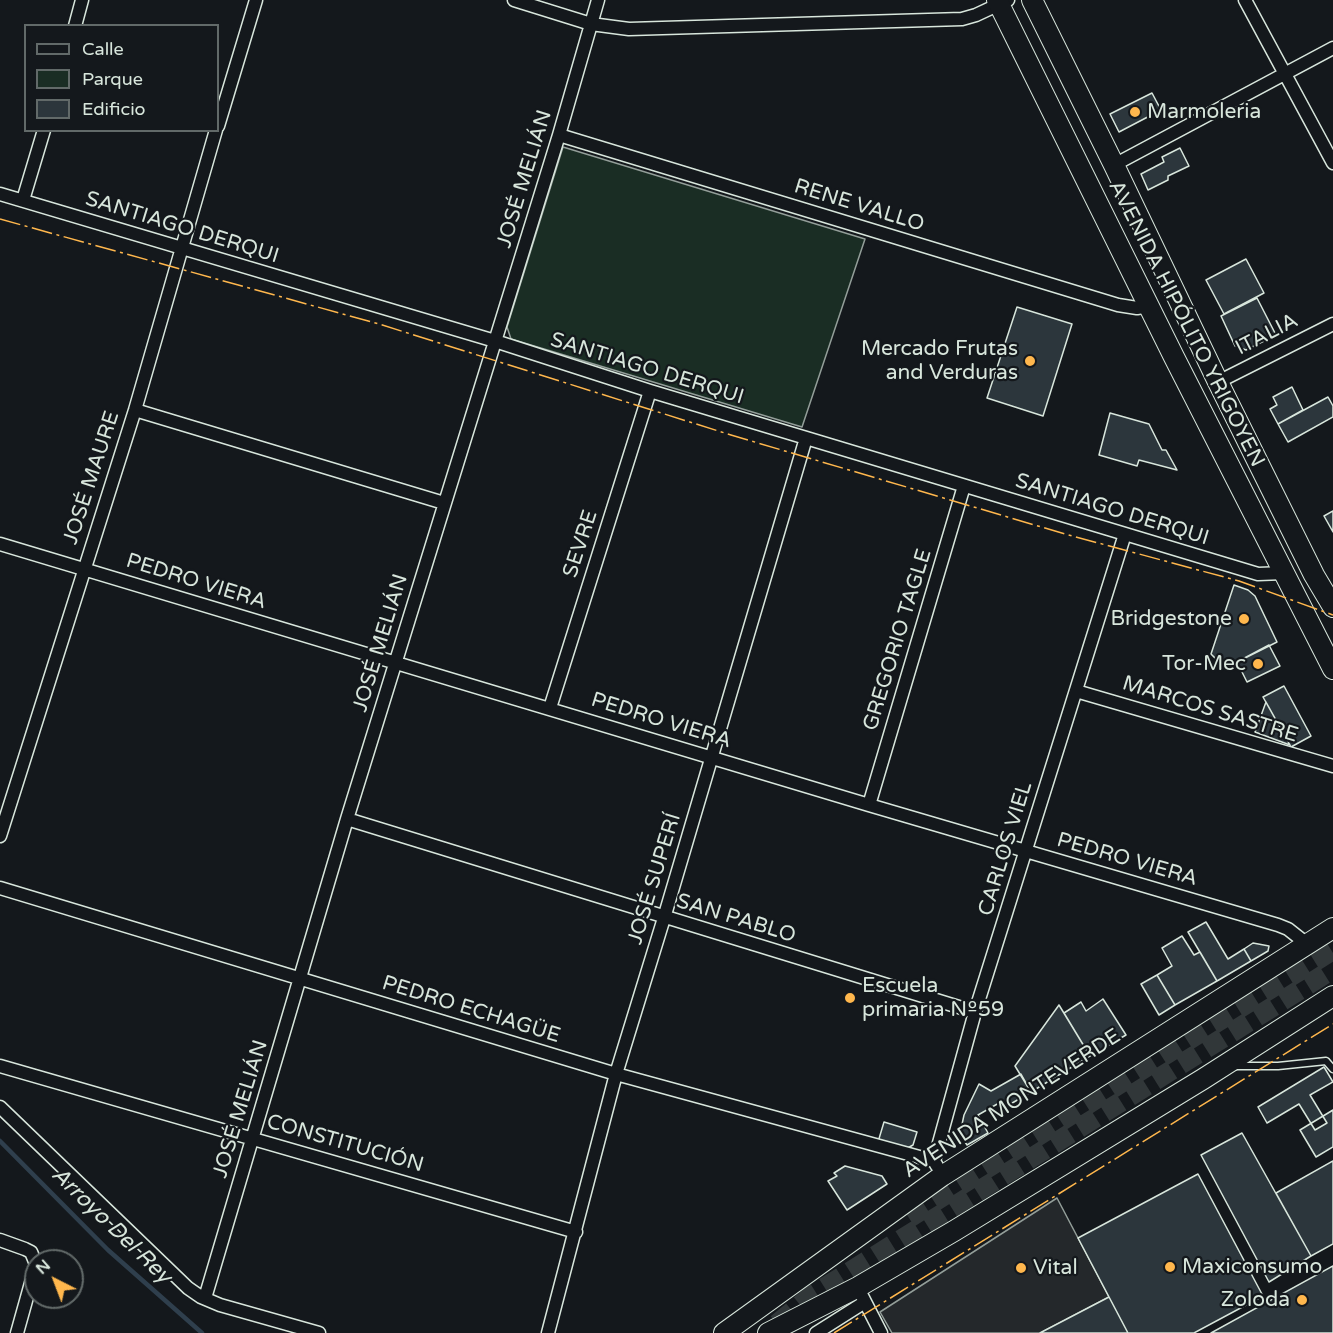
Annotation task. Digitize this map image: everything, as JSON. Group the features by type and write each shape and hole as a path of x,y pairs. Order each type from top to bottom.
{"main road":[{"name":"AVENIDA HIPÓLITO YRIGOYEN","path":"1032,0 1314,575 1332,602"},
{"name":"AVENIDA HIPÓLITO YRIGOYEN","path":"1001,2 1149,306 1333,669"},
{"name":"AVENIDA MONTEVERDE","path":"724,1333 938,1168 1333,928"},
{"path":"768,1333 861,1295 1333,996"}],"street":[{"path":"76,24 82,0"},
{"path":"219,123 255,0"},
{"path":"514,0 591,24 629,29 962,18 1001,2"},
{"name":"JOSÉ MELIÁN","path":"205,1298 347,819 559,135 598,0"},
{"path":"1245,0 1333,164"},
{"path":"1114,165 1333,48"},
{"path":"23,200 43,132"},
{"name":"JOSÉ MAURE","path":"0,836 135,410 215,132"},
{"name":"RENE VALLO","path":"559,135 1118,305 1137,308 1149,306"},
{"name":"SANTIAGO DERQUI","path":"0,194 495,341 650,391 1258,574 1284,573"},
{"name":"ITALIA","path":"1218,382 1333,324"},
{"name":"SEVRE","path":"550,708 650,391"},
{"path":"135,410 444,503"},
{"name":"JOSÉ SUPERÍ","path":"548,1333 576,1232 615,1074 664,918 806,438"},
{"name":"GREGORIO TAGLE","path":"869,805 964,486"},
{"name":"CARLOS VIEL","path":"938,1168 975,1012 1125,534"},
{"name":"PEDRO VIERA","path":"0,544 869,805 1278,925 1288,929 1307,944"},
{"name":"MARCOS SASTRE","path":"1076,691 1333,766"},
{"name":"SAN PABLO","path":"347,819 975,1012"},
{"name":"PEDRO ECHAGÜE","path":"0,888 615,1074 938,1168"},
{"name":"CONSTITUCIÓN","path":"0,1066 576,1232"},
{"path":"0,1107 188,1288 220,1305 319,1333"},
{"path":"0,1240 25,1249"},
{"path":"816,1333 861,1295 881,1333"},
{"path":"16,1333 24,1305"}],"lane":[{"path":"1224,1066 1278,1066 1326,1061 1333,1056"},
{"path":"1326,1061 1333,1069"}],"green space":[{"path":"563,147 865,239 802,427 511,339 507,327"}],"shaded area":[{"name":"Vital","path":"1057,1198 1109,1297 1040,1333 892,1333 880,1312"}],"building":[{"name":"Marmoleria","path":"1152,93 1161,110 1119,132 1110,114"},
{"path":"1180,148 1189,166 1168,176 1168,180 1148,190 1141,174 1164,162 1162,157"},
{"path":"1246,259 1264,293 1224,314 1206,280"},
{"path":"1257,298 1276,335 1246,350 1235,346 1221,316"},
{"name":"Mercado Frutas and Verduras","path":"1017,307 1072,324 1043,416 987,398"},
{"path":"1292,387 1303,410 1278,424 1270,409 1277,405 1273,397"},
{"path":"1328,397 1333,406 1333,417 1288,442 1278,424"},
{"path":"1110,413 1149,424 1162,450 1166,450 1177,470 1139,460 1137,466 1099,455"},
{"path":"1333,511 1333,532 1324,516"},
{"name":"Bridgestone","path":"1234,585 1248,590 1255,596 1277,642 1225,668 1211,654"},
{"name":"Tor-Mec","path":"1269,645 1280,666 1247,682 1237,662"},
{"path":"1284,686 1311,736 1291,747 1263,697"},
{"path":"1266,702 1290,745 1255,732"},
{"path":"1206,922 1228,959 1244,949 1251,961 1217,981 1188,932"},
{"path":"1182,936 1194,955 1200,952 1217,981 1175,1005 1157,975 1172,966 1162,948"},
{"path":"1253,943 1269,946 1268,951 1251,961 1244,949"},
{"path":"1157,975 1175,1005 1159,1015 1141,984"},
{"path":"1103,999 1126,1035 1090,1056 1064,1013 1081,1002 1086,1011"},
{"path":"1059,1005 1090,1056 1031,1092 1015,1066"},
{"path":"1324,1067 1333,1082 1310,1095 1327,1123 1315,1130 1299,1104 1267,1123 1258,1107"},
{"path":"1021,1074 1031,1092 1002,1109 999,1103 978,1115 988,1133 967,1145 960,1134 964,1115 979,1084 991,1091"},
{"path":"1333,1110 1333,1147 1316,1157 1300,1130"},
{"path":"884,1122 917,1132 913,1145 904,1150 878,1142"},
{"path":"1242,1133 1311,1256 1269,1282 1201,1155"},
{"path":"1333,1161 1333,1244 1311,1256 1276,1193"},
{"path":"845,1166 882,1176 887,1184 847,1210 828,1181 837,1176 834,1173"},
{"name":"Maxiconsumo","path":"1198,1174 1263,1296 1194,1333 1128,1333 1078,1238"},
{"name":"Zoloda","path":"1333,1266 1333,1333 1211,1333"},
{"path":"1109,1297 1128,1333 1040,1333"}],"waterway":[{"name":"Arroyo Del Rey","path":"0,1141 108,1250 202,1333"}],"tunnel":[{"path":"909,1218 1333,950"},
{"path":"777,1324 811,1296 1333,969"}],"power":[{"path":"0,219 379,324 731,435 1065,534 1239,581 1333,615"},
{"path":"834,1333 1333,1024"}],"place":[{"name":"Marmoleria","path":"1135,112"},
{"name":"Mercado Frutas and Verduras","path":"1030,361"},
{"name":"Bridgestone","path":"1244,619"},
{"name":"Tor-Mec","path":"1258,664"},
{"name":"Escuela primaria Nº59","path":"850,998"},
{"name":"Maxiconsumo","path":"1170,1267"},
{"name":"Vital","path":"1021,1268"},
{"name":"Zoloda","path":"1302,1300"}]}
